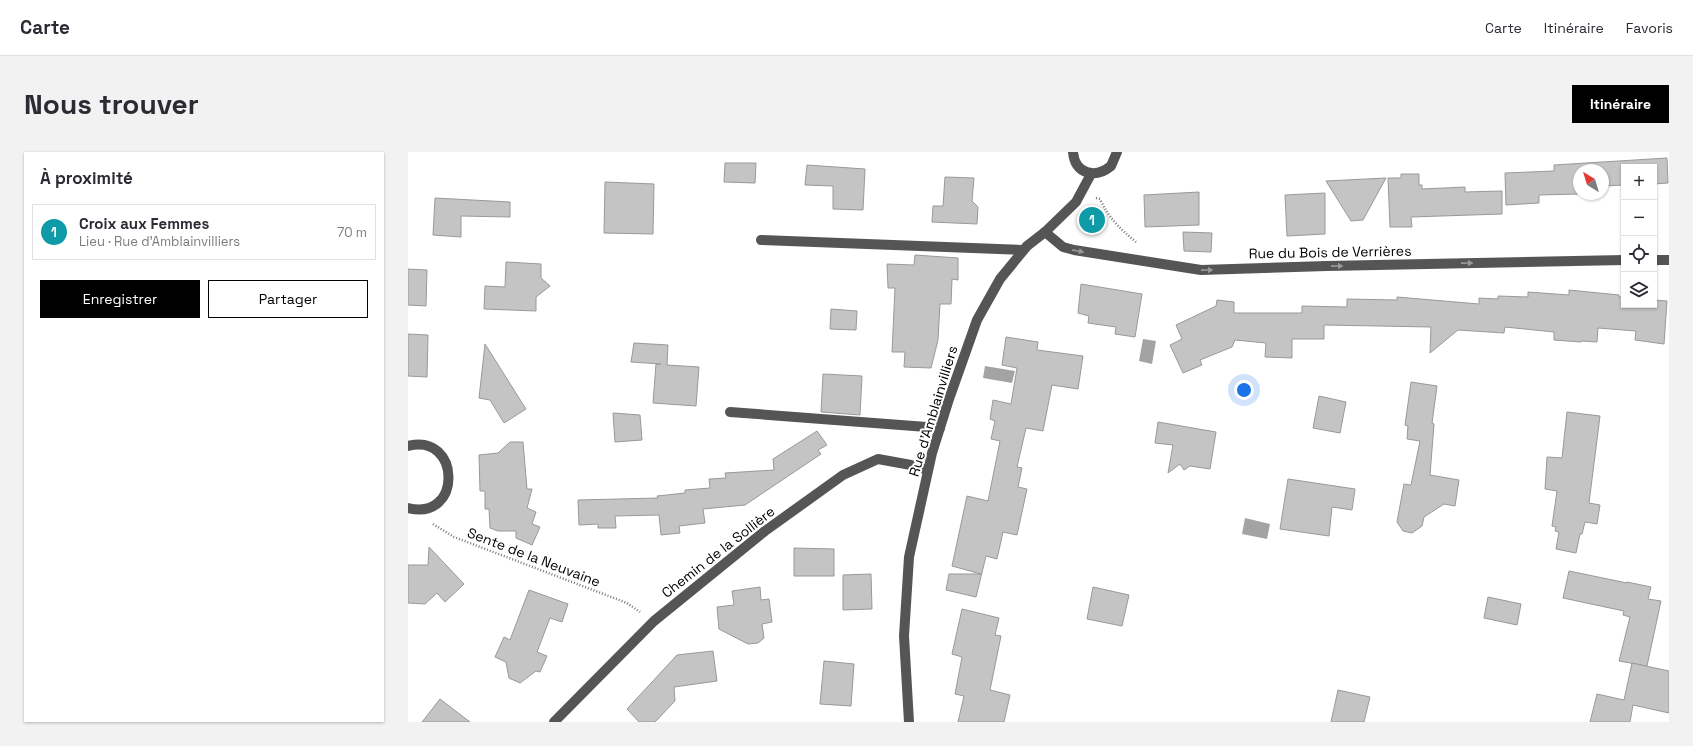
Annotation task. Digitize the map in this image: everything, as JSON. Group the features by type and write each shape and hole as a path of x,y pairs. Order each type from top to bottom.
{"street":[{"path":"1073,152 1074,160 1078,166 1091,174 1105,171 1112,166 1117,152"},
{"name":"Rue d'Amblainvilliers","path":"909,722 904,636 909,557 928,470 940,428 977,320 1000,279 1023,250 1045,232 1076,202 1091,174"},
{"name":"Rue du Bois de Verrières","path":"1045,232 1063,247 1074,250 1201,270 1621,260"},
{"path":"761,240 1023,250"},
{"path":"1657,260 1669,260"},
{"path":"730,412 940,428"},
{"path":"408,446 423,445 432,448 440,454 446,461 450,480 445,493 436,504 419,510 409,509"},
{"name":"Chemin de la Sollière","path":"554,722 654,621 765,531 843,475 878,459 912,464 928,470"}],"path":[{"path":"1080,192 1100,199 1108,216 1120,229 1145,250 1146,262"},
{"name":"Sente de la Neuvaine","path":"409,509 454,537 627,603 654,621"}],"shaded area":[{"path":"1143,339 1156,341 1152,364 1139,361"},
{"path":"985,366 1015,371 1012,383 983,378"},
{"path":"1245,518 1270,524 1267,539 1242,534"}],"building":[{"path":"1667,158 1668,183 1657,184 1657,164 1621,164 1621,185 1609,186 1609,164 1573,164 1573,194 1539,195 1539,203 1506,205 1505,173 1554,171 1554,165"},
{"path":"725,163 756,163 755,183 724,182"},
{"path":"807,165 865,169 863,210 833,209 833,186 805,185"},
{"path":"1401,174 1419,174 1419,185 1422,185 1422,189 1465,187 1465,192 1502,191 1502,214 1411,217 1412,227 1390,227 1388,178 1401,178"},
{"path":"945,177 974,178 972,201 978,207 977,224 932,222 933,206 943,206"},
{"path":"1386,178 1363,220 1351,221 1326,181"},
{"path":"605,182 654,184 653,234 604,233"},
{"path":"1199,192 1199,225 1145,227 1144,195"},
{"path":"1325,193 1325,234 1287,236 1285,195"},
{"path":"435,198 510,202 510,217 461,216 461,237 433,235"},
{"path":"1183,232 1212,233 1211,252 1184,251"},
{"path":"915,255 958,258 958,280 952,279 951,304 940,304 938,340 931,368 904,367 905,352 892,352 895,288 888,288 887,264 914,265"},
{"path":"506,262 541,264 541,278 550,286 536,297 536,311 484,309 485,286 505,287"},
{"path":"408,269 427,270 426,306 408,305"},
{"path":"1081,284 1142,294 1135,337 1115,334 1116,327 1088,323 1089,316 1078,313"},
{"path":"1569,290 1619,295 1619,297 1621,297 1621,308 1657,308 1657,300 1667,301 1664,344 1635,340 1636,331 1598,328 1597,342 1581,342 1554,340 1554,332 1505,327 1504,333 1458,330 1430,353 1431,327 1324,325 1324,339 1292,339 1292,358 1265,357 1266,343 1235,340 1232,347 1200,360 1202,365 1183,373 1170,345 1182,339 1176,325 1216,306 1217,300 1234,302 1234,313 1302,313 1302,306 1347,307 1347,299 1397,300 1397,297 1479,304 1479,298 1498,299 1498,296 1528,297 1528,292 1569,295"},
{"path":"831,309 857,311 856,330 830,329"},
{"path":"408,334 428,335 427,377 408,376"},
{"path":"1006,337 1038,342 1037,350 1083,356 1078,389 1052,385 1043,431 1026,428 1017,467 1022,468 1018,487 1027,489 1017,535 1003,532 997,559 986,556 976,597 946,590 949,574 981,574 952,566 967,496 988,501 1000,441 991,439 995,421 990,419 993,400 1011,404 1017,368 1002,365"},
{"path":"634,343 668,345 667,365 699,367 696,406 653,403 656,364 661,364 631,362"},
{"path":"485,344 526,409 504,423 490,400 479,398"},
{"path":"823,374 862,376 860,415 821,412"},
{"path":"1411,382 1437,386 1432,423 1434,424 1430,475 1459,480 1455,506 1444,504 1424,517 1422,526 1412,533 1403,531 1397,522 1404,484 1411,485 1420,441 1407,439 1408,426 1405,425"},
{"path":"1319,396 1346,402 1340,433 1313,428"},
{"path":"1567,412 1600,416 1589,503 1600,505 1597,524 1585,522 1582,534 1580,534 1576,553 1556,549 1559,532 1555,531 1556,527 1552,526 1557,491 1545,489 1547,457 1562,458"},
{"path":"613,413 640,415 642,440 615,442"},
{"path":"1158,422 1216,432 1210,469 1190,466 1184,470 1180,464 1168,473 1173,445 1155,443"},
{"path":"817,431 827,445 818,450 821,454 745,505 703,509 705,523 679,526 680,533 661,535 659,515 615,516 616,528 598,528 598,524 579,525 578,500 658,498 657,496 685,493 685,490 710,488 709,479 726,478 725,473 774,470 773,459"},
{"path":"510,442 523,442 527,489 532,489 527,508 536,512 532,524 540,527 532,545 516,538 516,531 498,531 490,528 489,509 485,509 485,491 480,491 479,455 498,453"},
{"path":"1288,479 1355,489 1352,510 1332,507 1329,536 1280,529"},
{"path":"429,547 464,584 445,602 437,593 425,604 408,603 408,565 428,565"},
{"path":"794,548 834,549 834,576 794,576"},
{"path":"1569,571 1651,587 1648,599 1661,601 1647,666 1619,661 1630,617 1623,615 1624,611 1563,598"},
{"path":"871,574 872,609 843,610 843,575"},
{"path":"760,587 761,600 769,599 772,622 762,624 764,638 758,643 748,644 719,629 717,607 734,605 732,591"},
{"path":"1093,587 1129,595 1122,626 1087,619"},
{"path":"529,590 568,604 562,622 550,618 537,652 547,656 540,672 536,671 520,683 509,678 506,662 495,657 504,637 510,640"},
{"path":"1488,597 1521,604 1517,625 1484,618"},
{"path":"962,609 999,618 995,635 1001,636 990,690 1010,695 1004,722 958,722 964,696 955,694 962,657 952,654"},
{"path":"713,651 717,681 674,687 675,701 655,722 639,722 627,709 677,655"},
{"path":"824,661 854,664 851,706 820,704"},
{"path":"1632,663 1669,671 1669,713 1633,705 1630,722 1590,722 1597,694 1624,700"},
{"path":"1338,690 1370,697 1364,722 1331,722"},
{"path":"440,699 470,722 422,722"}],"place":[{"name":"Croix aux Femmes","path":"1092,220"}]}
